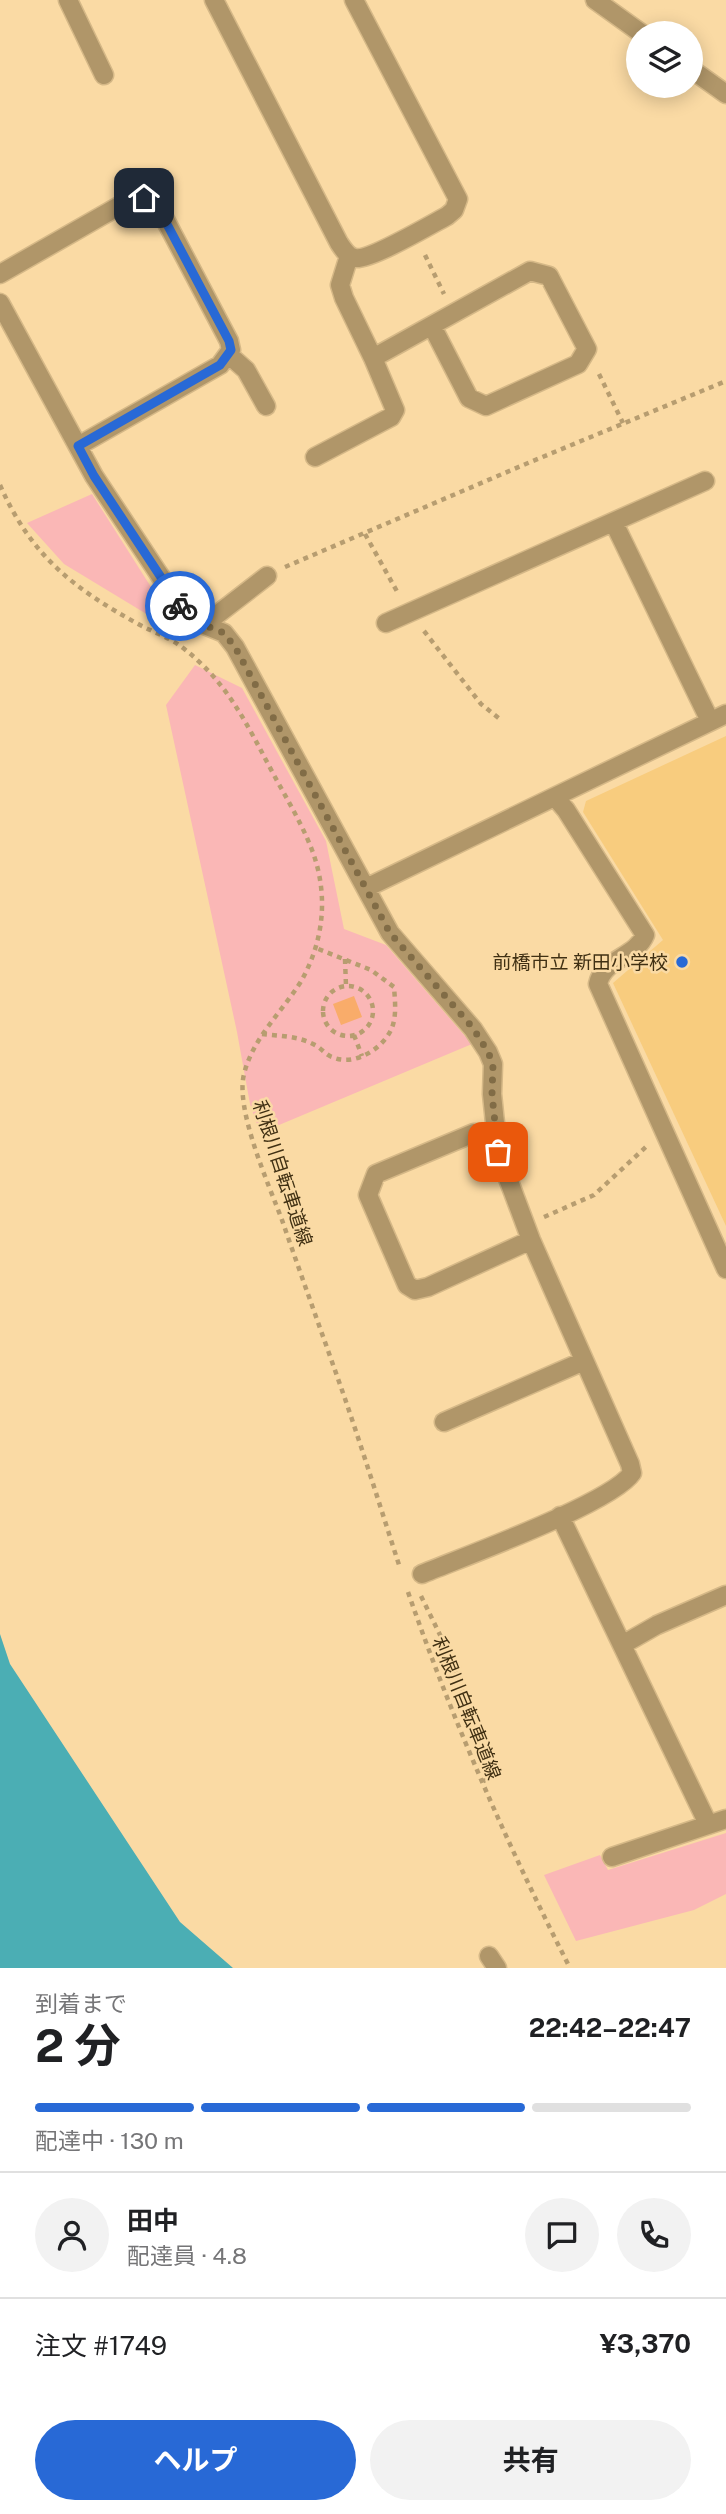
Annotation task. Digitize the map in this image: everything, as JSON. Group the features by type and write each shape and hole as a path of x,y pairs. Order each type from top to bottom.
{"street":[{"path":"68,0 104,75"},
{"path":"214,0 340,243 349,256 356,259 371,256 447,216 454,210 458,199 354,0"},
{"path":"595,0 626,22"},
{"path":"703,78 726,94"},
{"path":"0,274 126,202 144,198 160,211 229,341 231,350 220,365 78,446"},
{"path":"315,457 391,417 395,410 393,400 340,285 349,256"},
{"path":"373,358 530,271 549,276 587,349 578,364 486,406 470,398 432,326"},
{"path":"0,303 94,476 182,609 192,620 224,633 235,647 390,933 482,1041 493,1064 492,1094 498,1152 528,1232 630,1464 632,1473 618,1487 560,1516 422,1574"},
{"path":"229,355 246,370 266,406"},
{"path":"386,623 705,481"},
{"path":"366,888 718,718 614,523"},
{"path":"205,624 268,576"},
{"path":"555,797 566,810 645,935 641,943 603,971 598,984 726,1269"},
{"path":"497,1133 474,1133 376,1174 368,1195 407,1285 415,1290 428,1287 528,1232"},
{"path":"444,1422 584,1362"},
{"path":"560,1516 708,1824"},
{"path":"622,1645 657,1625 726,1595"},
{"path":"612,1857 726,1819"}],"path":[{"path":"414,233 453,314"},
{"path":"587,349 623,424"},
{"path":"268,576 308,556 726,381"},
{"name":"利根川自転車道線","path":"0,485 24,532 56,570 139,624 177,643 205,667 230,694 313,852 322,891 323,911 316,948 299,983 262,1034 244,1075 244,1100 249,1124 344,1396 402,1573"},
{"path":"365,534 409,613 481,704 501,720"},
{"path":"262,1034 298,1038 315,1045 333,1058 354,1059 375,1050 391,1030 395,1012 394,987 371,970 316,948"},
{"path":"345,959 346,986"},
{"path":"346,986 362,990 373,1011 367,1026 354,1035 346,1036 331,1029 323,1015 326,999 338,988 346,986"},
{"path":"354,1035 362,1056"},
{"path":"528,1232 594,1195 664,1130"},
{"path":"422,1574 417,1587 445,1645 491,1765 492,1774 482,1782"},
{"name":"利根川自転車道線","path":"406,1586 482,1782 524,1877 570,1968"}],"shaded area":[{"path":"92,494 170,617 163,624 64,564 27,523"},
{"path":"195,665 242,688 326,841 344,929 386,945 472,1044 260,1133 250,1104 237,1032 166,705"},
{"name":"前橋市立 新田小学校","path":"726,736 726,1226 613,983 663,940 583,812 586,801"},
{"path":"726,1833 726,1894 694,1910 576,1941 544,1875 600,1855 608,1870"}],"water":[{"path":"0,1634 10,1664 180,1922 233,1968 0,1968"}],"building":[{"path":"354,996 362,1017 341,1025 333,1004"}],"way so far":[{"path":"180,606 192,620 224,633 235,647 390,933 482,1041 493,1064 492,1094 498,1152"}],"place":[{"name":"前橋市立 新田小学校","path":"682,962"}],"route":[{"path":"144,198 160,211 229,341 231,350 220,365 78,446 94,476 180,606"}]}
